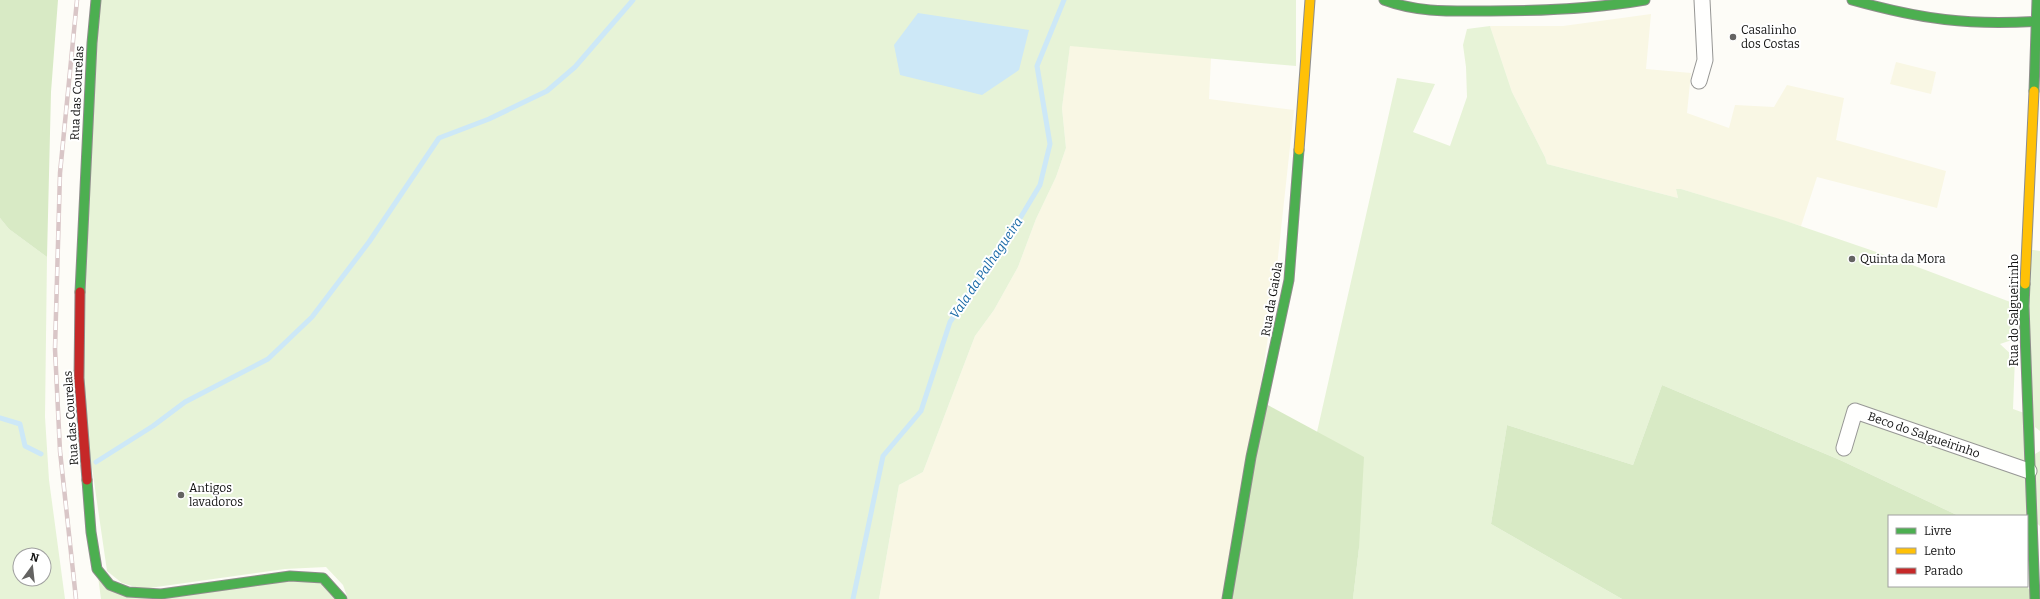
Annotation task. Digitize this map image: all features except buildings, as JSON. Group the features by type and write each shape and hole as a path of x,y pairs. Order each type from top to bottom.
{"street":[{"name":"Rua das Courelas","path":"96,0 92,43 80,276 79,378 91,532 96,569 110,585 128,592 161,594 290,576 323,578 340,595 342,599"},
{"name":"Rua da Gaiola","path":"1226,599 1250,457 1264,403 1289,280 1310,0"},
{"path":"1384,0 1408,9 1427,11 1525,11 1583,9 1645,0"},
{"path":"1699,81 1705,60 1702,0"},
{"path":"1852,0 1907,15 1933,19 1983,23 2038,21"},
{"name":"Rua do Salgueirinho","path":"2035,599 2029,471 2034,441 2024,306 2038,21 2037,0"},
{"name":"Beco do Salgueirinho","path":"1844,448 1855,411 2029,471"}],"shaded area":[{"path":"1651,14 1646,69 1691,73 1687,113 1729,128 1735,105 1774,107 1787,85 1844,98 1836,140 1946,171 1937,208 1817,177 1801,226 1681,189 1676,189 1678,198 1547,164 1545,157 1512,92 1490,26 1563,26"},
{"path":"1070,45 1211,58 1209,99 1294,110 1272,312 1227,599 879,599 899,485 923,472 975,336 994,310 1018,267 1036,219 1056,177 1066,148 1062,108"},
{"path":"1896,62 1936,72 1931,94 1890,84"}],"green space":[{"path":"0,0 58,0 51,92 47,257 9,229 0,218"},
{"path":"96,0 1296,0 1296,66 1070,46 1062,108 1066,148 1056,177 1036,219 1018,267 994,310 975,336 923,472 899,485 879,599 348,599 343,585 326,567 285,569 142,589 122,583 107,571 79,378"},
{"path":"1490,26 1512,92 1545,157 1547,164 1678,198 1676,189 1681,189 1783,220 1891,257 2013,303 2015,339 2000,344 2015,358 2013,409 2027,414 2026,249 2040,251 2040,431 2035,427 2035,454 2040,451 2040,526 2028,517 2028,515 1957,515 1840,460 1662,385 1633,465 1507,425 1491,524 1622,599 1353,599 1359,548 1317,432 1397,78 1435,84 1413,132 1450,146 1467,97 1466,67 1463,45 1467,29"},
{"path":"0,218 9,229 47,257 45,417 49,480 65,599 0,599"},
{"path":"1662,385 1840,460 1957,515 1888,515 1888,587 2028,587 2035,599 1622,599 1491,524 1507,425 1633,465"},
{"path":"1264,403 1364,457 1359,548 1353,599 1227,599"},
{"path":"97,569 128,592 323,578 342,599 101,599"}],"water":[{"path":"918,13 1029,30 1019,70 982,95 900,75 894,45"}],"waterway":[{"path":"96,462 153,426 185,402 268,359 312,317 369,242 439,138 489,119 547,91 575,67 633,0"},
{"name":"Vala da Palhagueira","path":"853,599 883,456 921,411 950,322 1010,235 1040,185 1050,144 1037,66 1064,0"},
{"path":"0,418 20,424 25,446 41,454"}],"railway":[{"path":"76,599 60,451 55,349 60,173 77,0"}],"traffic: fast":[{"path":"80,292 92,43 96,0"},
{"path":"1384,0 1423,9 1463,11 1529,11 1568,9 1606,6 1645,0"},
{"path":"1852,0 1900,12 1945,20 1967,22 2040,21"},
{"path":"2034,91 2037,0"},
{"path":"1227,599 1251,457 1289,280 1299,150"},
{"path":"2025,284 2024,306 2035,599"},
{"path":"87,480 91,532 97,569 110,585 128,592 161,594 290,576 323,578 342,599"}],"traffic: slow":[{"path":"1299,150 1310,0"},
{"path":"2025,284 2034,91"}],"traffic: jam":[{"path":"80,292 79,378 87,480"}],"place":[{"name":"Casalinho dos Costas","path":"1733,37"},
{"name":"Quinta da Mora","path":"1852,259"},
{"name":"Antigos lavadoros","path":"181,495"}]}
